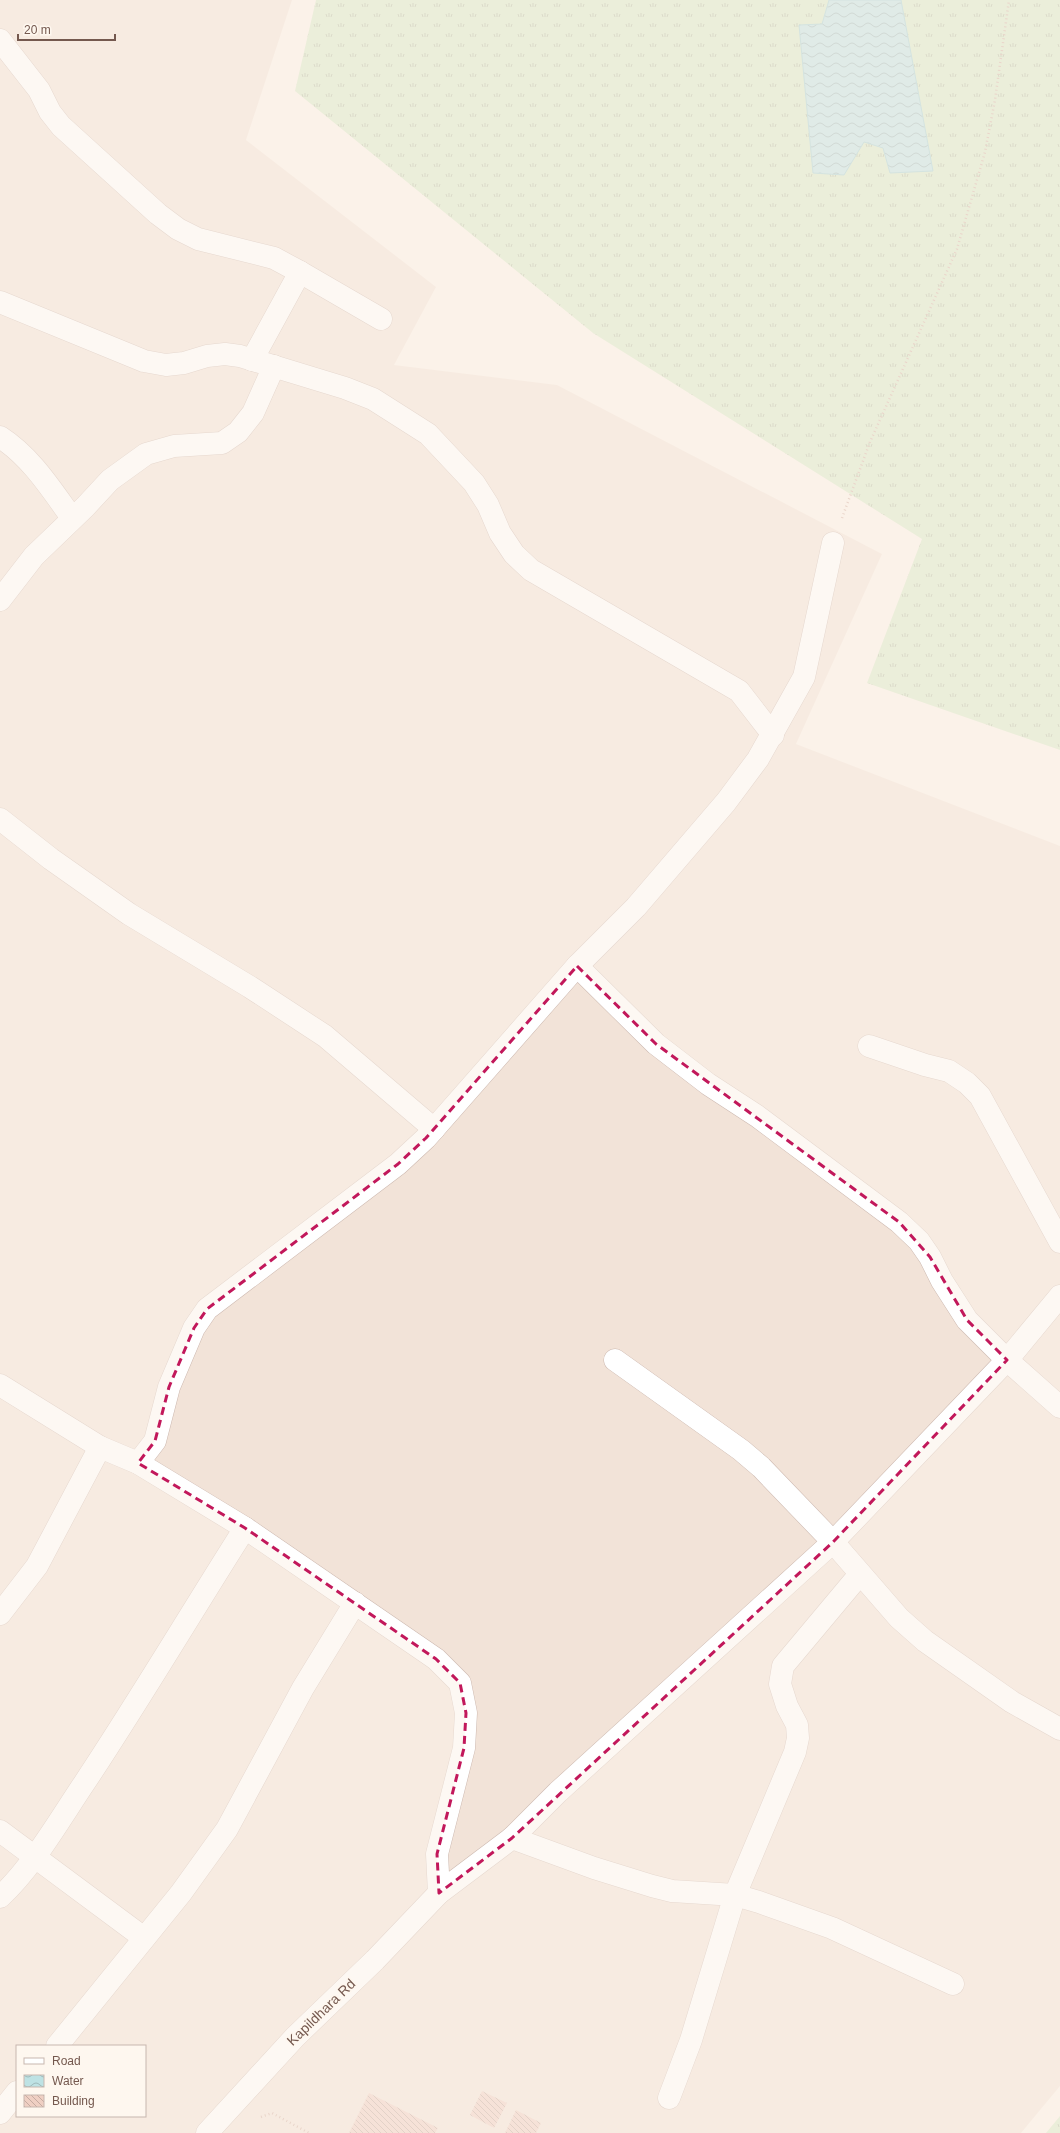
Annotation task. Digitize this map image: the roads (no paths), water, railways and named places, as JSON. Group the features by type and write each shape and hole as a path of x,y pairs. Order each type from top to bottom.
{"street":[{"path":"0,40 39,90 50,112 61,126 158,214 178,229 198,239 274,258 381,319"},
{"path":"252,360 300,272"},
{"path":"0,302 144,361 166,365 184,363 207,356 225,354 274,366 344,388 373,399 428,434 474,483 488,506 500,534 514,554 531,570 739,690 772,735"},
{"path":"0,600 34,556 110,480 146,454 174,446 222,443 238,432 253,413 274,366"},
{"path":"0,436 13,445 38,472 72,518"},
{"path":"138,1463 155,1441 169,1387 194,1328 207,1309 398,1164 434,1128 577,966 636,907 726,802 758,758 804,677 833,543"},
{"path":"0,819 51,859 129,914 250,987 325,1036 434,1128"},
{"path":"577,966 656,1044 708,1084 757,1116 899,1222 919,1242 930,1257 942,1281 967,1320 1007,1360 1060,1407"},
{"path":"869,1046 925,1065 949,1071 967,1083 980,1096 1060,1242"},
{"name":"Kapildhara Rd","path":"207,2133 295,2037 375,1960 439,1893 512,1838 564,1787 833,1542 1007,1360 1060,1296"},
{"path":"614,1360 741,1450 776,1481 833,1542 899,1618 925,1641 1012,1702 1060,1729"},
{"path":"0,1385 100,1447 138,1463 245,1528 436,1659 460,1682 466,1713 464,1748 437,1854 439,1893"},
{"path":"0,1614 37,1566 100,1447"},
{"path":"0,1897 34,1857 118,1731 245,1528"},
{"path":"669,2098 691,2040 735,1895 783,1783 798,1738 797,1725 787,1706 780,1684 783,1666 860,1574"},
{"path":"58,2045 181,1893 227,1829 303,1688 355,1602"},
{"path":"0,1831 144,1938"},
{"path":"512,1838 652,1886 672,1891 735,1895 832,1928 953,1984"},
{"path":"0,2113 16,2093"}],"water":[{"path":"829,0 901,0 933,171 890,173 883,148 864,142 844,175 813,173 799,25 822,24"}]}
